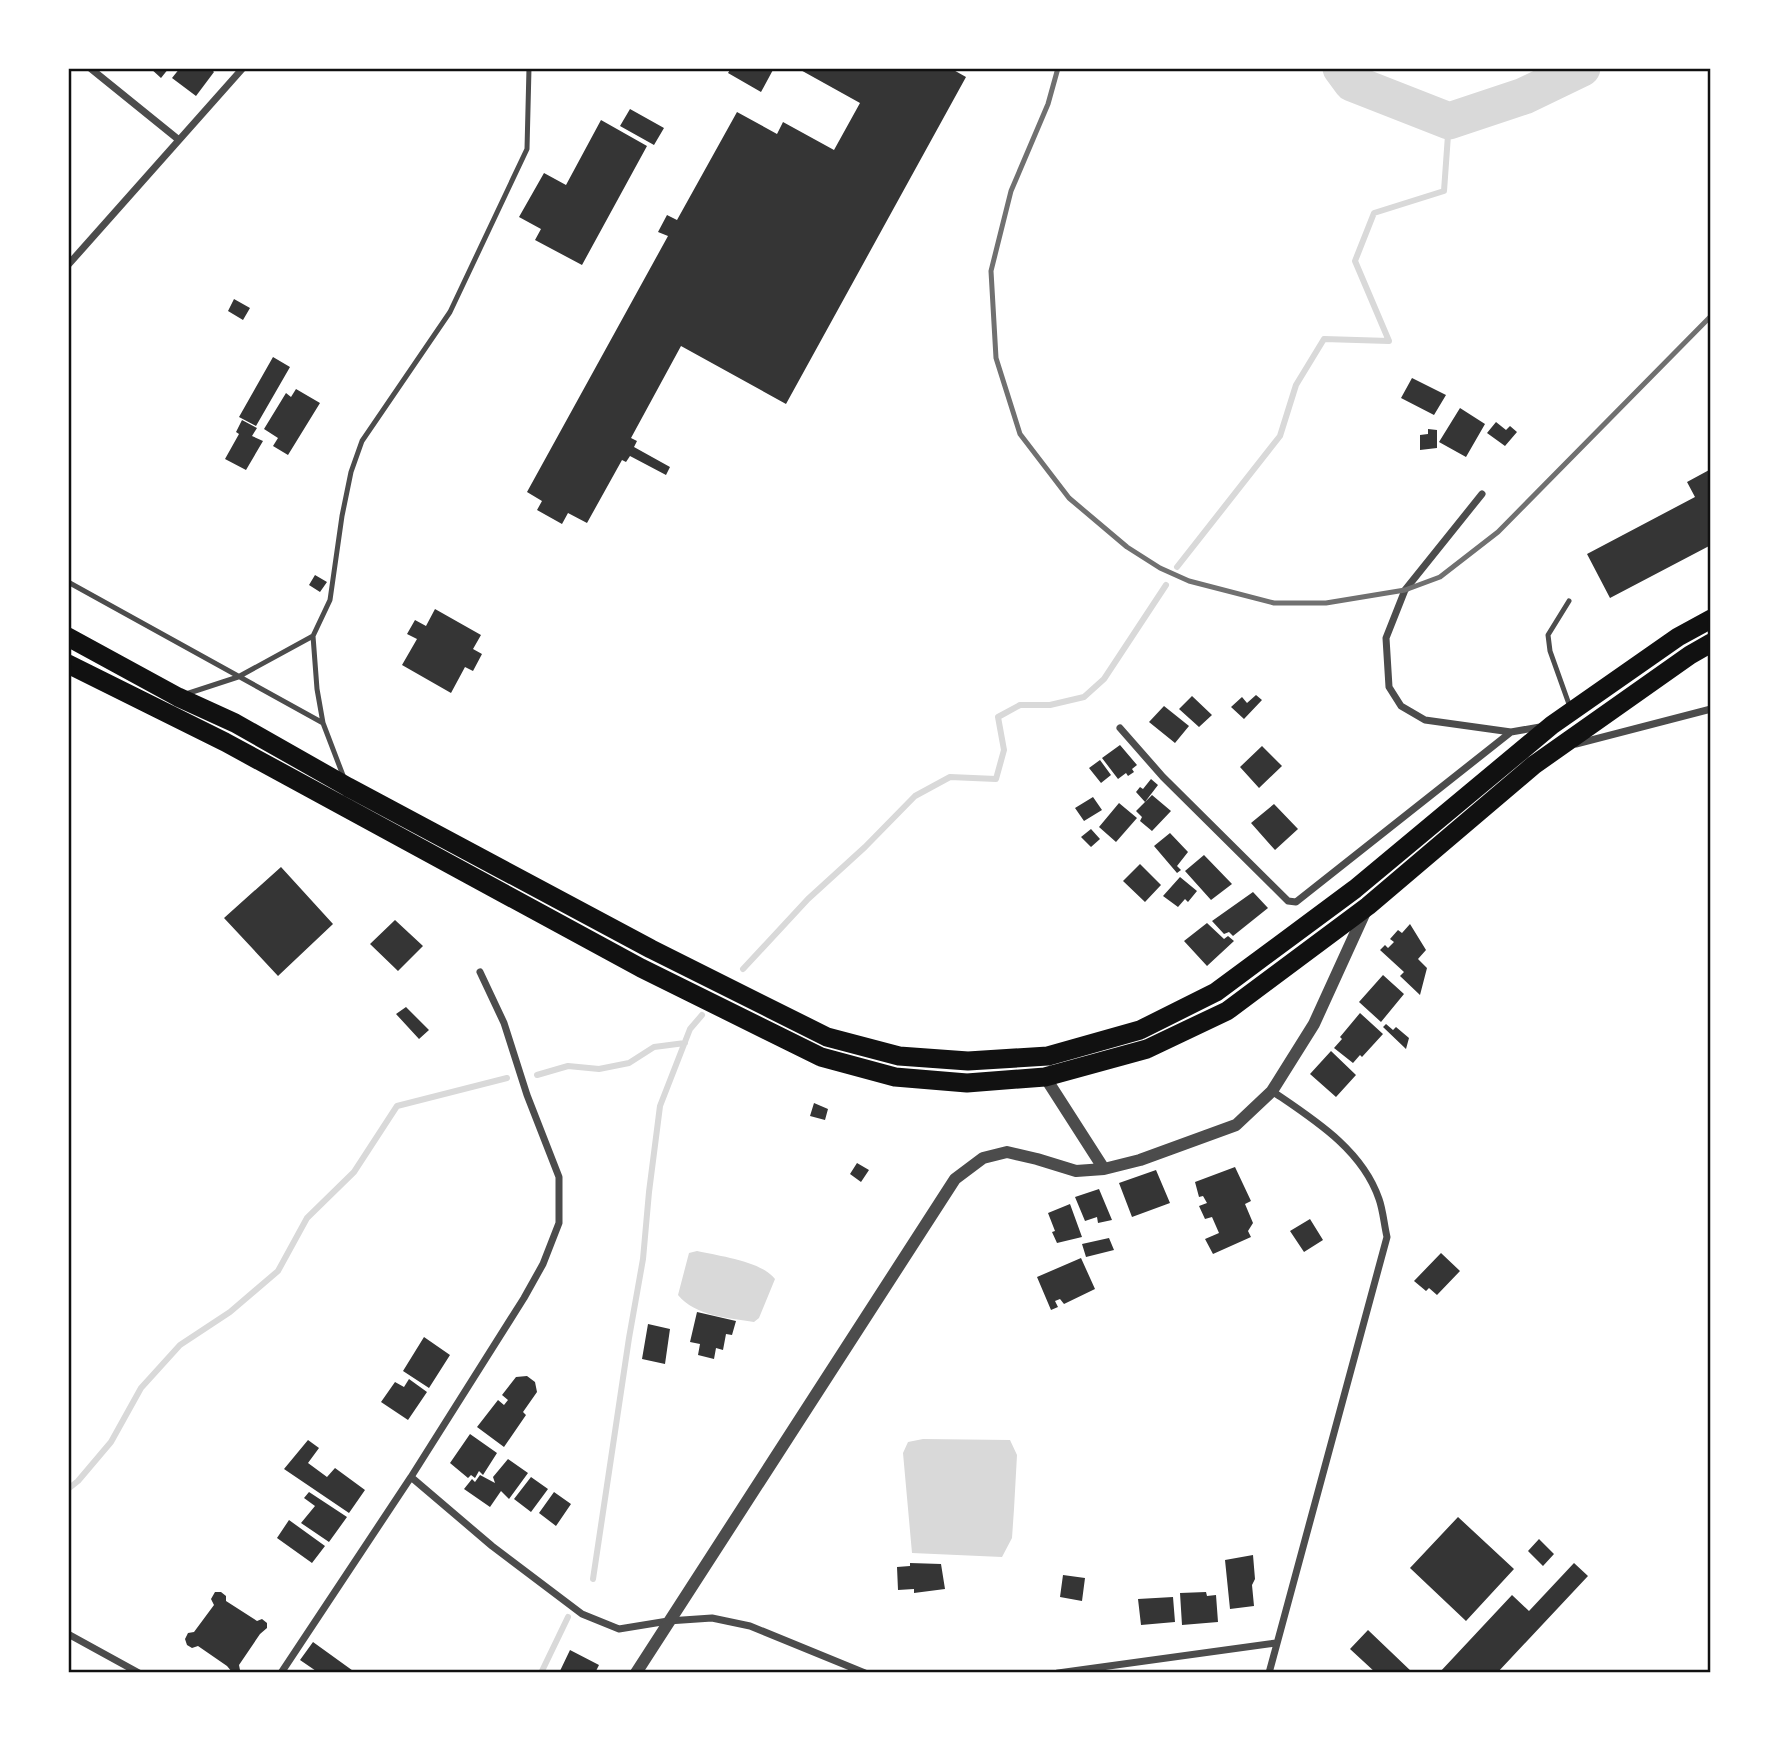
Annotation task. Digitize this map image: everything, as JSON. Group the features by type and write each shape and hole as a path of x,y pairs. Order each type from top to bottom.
{"highway":[{"path":"68,638 178,697 235,723 348,787 651,949 827,1037 899,1056 968,1061 1048,1056 1140,1030 1216,992 1354,889 1552,724 1678,637 1711,619"},
{"path":"68,664 225,742 641,968 821,1057 894,1077 967,1083 1045,1077 1147,1049 1227,1011 1368,906 1534,765 1711,643"}],"street":[{"path":"90,68 179,139"},
{"path":"68,265 243,68"},
{"path":"1482,494 1405,590 1386,638 1389,687 1401,706 1425,720 1511,732 1552,724"},
{"path":"1558,749 1711,709"},
{"path":"1120,728 1164,777 1288,901 1296,902 1511,732"},
{"path":"636,1673 955,1179 983,1158 1007,1152 1037,1158 1076,1171 1104,1169 1140,1160 1236,1125 1272,1091 1314,1024 1368,906"},
{"path":"281,1673 524,1298 543,1264 559,1223 559,1177 527,1095 504,1023 480,972"},
{"path":"1045,1077 1104,1169"},
{"path":"1269,1673 1387,1237 1379,1198 1358,1160 1327,1129 1272,1091"},
{"path":"411,1476 492,1546 582,1614 619,1629 668,1621 712,1618 750,1626 865,1673"},
{"path":"68,1634 126,1670 139,1673"},
{"path":"1058,1673 1276,1643"}],"lane":[{"path":"348,787 324,723 317,689 313,636 330,600 351,472 362,441 450,312 527,149 529,68"},
{"path":"68,582 324,723"},
{"path":"1569,600 1548,635 1550,651 1572,711"},
{"path":"178,697 238,677 313,636"}],"shaded area":[{"path":"697,1251 750,1264 775,1279 759,1318 754,1322 713,1315 694,1308 678,1295 689,1253"},
{"path":"923,1439 1010,1440 1017,1455 1014,1509 1012,1538 1002,1557 912,1553 903,1453 908,1442"}],"building":[{"path":"150,68 169,68 161,78"},
{"path":"180,68 210,68 214,72 196,96 172,78"},
{"path":"731,68 774,68 761,92 728,73"},
{"path":"797,68 950,68 966,77 786,404 681,346 631,438 637,441 634,447 670,467 666,475 630,456 626,462 622,460 587,523 568,513 562,524 537,510 542,501 527,492 668,236 658,232 667,215 677,220 737,112 777,134 783,122 834,150 860,103"},
{"path":"630,109 664,128 654,145 620,126"},
{"path":"601,120 647,146 582,265 535,240 541,229 519,217 544,173 566,185"},
{"path":"234,299 250,308 243,320 228,311"},
{"path":"273,357 290,367 256,426 239,417"},
{"path":"1412,378 1446,395 1434,415 1401,398"},
{"path":"296,389 320,403 288,455 273,446 278,438 264,429 286,393 291,397"},
{"path":"1460,408 1485,424 1466,457 1439,442"},
{"path":"242,420 257,428 252,436 263,441 246,470 225,459 239,434 236,432"},
{"path":"1496,422 1506,430 1510,426 1517,432 1505,446 1487,433"},
{"path":"1428,429 1437,430 1437,448 1420,450 1420,435 1428,434"},
{"path":"1711,469 1711,545 1610,598 1587,554 1695,497 1687,482"},
{"path":"315,575 327,582 320,592 309,585"},
{"path":"435,609 481,635 473,649 482,654 473,671 465,667 451,693 402,665 417,639 407,634 415,620 426,626"},
{"path":"1256,695 1262,700 1244,719 1231,707 1242,697 1247,703"},
{"path":"1192,696 1212,715 1199,727 1179,709"},
{"path":"1164,706 1189,726 1175,743 1149,722"},
{"path":"1120,745 1137,765 1132,769 1134,772 1128,776 1126,773 1118,779 1102,758"},
{"path":"1262,746 1282,766 1259,788 1240,767"},
{"path":"1100,760 1111,775 1101,783 1089,768"},
{"path":"1151,779 1158,785 1145,802 1136,792 1140,787 1143,789"},
{"path":"1152,795 1171,811 1152,831 1140,821 1142,817 1136,811"},
{"path":"1093,797 1102,810 1084,821 1075,808"},
{"path":"1119,803 1137,818 1116,842 1099,827"},
{"path":"1274,804 1298,829 1275,850 1251,823"},
{"path":"1091,829 1100,839 1091,847 1081,837"},
{"path":"1170,833 1188,852 1177,866 1181,870 1177,873 1154,846"},
{"path":"1204,855 1232,884 1211,900 1185,871"},
{"path":"1140,864 1161,885 1145,902 1123,881"},
{"path":"281,867 333,924 278,976 224,918"},
{"path":"1180,877 1197,891 1188,902 1185,899 1178,907 1163,896"},
{"path":"1253,892 1268,908 1233,936 1229,932 1224,934 1212,921"},
{"path":"395,920 423,946 398,971 370,944"},
{"path":"1207,923 1224,939 1228,936 1234,941 1207,966 1184,941"},
{"path":"1410,924 1426,950 1418,959 1427,968 1420,995 1400,976 1404,972 1380,950 1385,945 1388,948 1394,942 1390,939 1398,930 1402,933"},
{"path":"1383,975 1404,994 1381,1022 1359,1002"},
{"path":"406,1007 429,1030 419,1039 396,1014"},
{"path":"1360,1013 1383,1034 1353,1063 1334,1048"},
{"path":"1386,1024 1393,1030 1396,1027 1409,1038 1406,1049 1383,1027"},
{"path":"1331,1051 1356,1075 1336,1097 1310,1074"},
{"path":"814,1103 828,1109 825,1120 810,1116"},
{"path":"857,1163 869,1170 861,1182 850,1174"},
{"path":"1235,1167 1251,1201 1245,1204 1253,1223 1248,1231 1251,1237 1213,1254 1205,1239 1219,1233 1212,1217 1205,1219 1199,1206 1207,1203 1203,1196 1199,1197 1195,1182"},
{"path":"1156,1170 1170,1203 1132,1217 1119,1183"},
{"path":"1099,1189 1112,1220 1098,1223 1097,1217 1085,1221 1075,1197"},
{"path":"1070,1204 1082,1237 1057,1243 1048,1213"},
{"path":"1310,1219 1323,1240 1304,1252 1290,1231"},
{"path":"1109,1238 1114,1250 1086,1257 1082,1244"},
{"path":"1441,1253 1460,1271 1437,1295 1429,1288 1426,1291 1414,1281"},
{"path":"1081,1258 1095,1289 1064,1304 1060,1299 1055,1301 1058,1307 1051,1310 1037,1277"},
{"path":"697,1312 736,1321 732,1335 726,1334 723,1350 716,1348 714,1359 698,1355 700,1344 690,1342"},
{"path":"648,1324 670,1329 665,1364 642,1359"},
{"path":"424,1337 450,1355 429,1388 403,1371"},
{"path":"527,1376 535,1382 537,1392 523,1412 526,1415 504,1447 477,1427 498,1400 504,1405 508,1400 502,1395 516,1377"},
{"path":"409,1379 427,1392 408,1420 381,1402 395,1382 404,1387"},
{"path":"470,1434 497,1453 483,1475 479,1471 475,1478 471,1475 468,1478 450,1463"},
{"path":"308,1440 319,1448 308,1463 327,1477 335,1468 365,1490 349,1513 284,1469"},
{"path":"508,1459 528,1473 509,1499 501,1491 490,1507 464,1489 472,1479 475,1482 480,1475 495,1483 493,1477"},
{"path":"531,1477 548,1489 531,1512 514,1499"},
{"path":"309,1492 347,1517 329,1542 301,1523 315,1506 304,1498"},
{"path":"554,1492 571,1504 556,1526 539,1513"},
{"path":"1458,1517 1514,1569 1466,1621 1410,1568"},
{"path":"289,1520 325,1546 312,1563 277,1538"},
{"path":"1539,1539 1554,1554 1543,1566 1528,1551"},
{"path":"1253,1555 1254,1606 1230,1609 1225,1560"},
{"path":"910,1563 941,1564 945,1589 914,1593 914,1589 898,1590 897,1567 910,1566"},
{"path":"1574,1563 1588,1576 1497,1673 1439,1673 1512,1595 1529,1611"},
{"path":"1063,1575 1085,1578 1082,1601 1060,1597"},
{"path":"215,1592 221,1592 226,1596 226,1601 257,1621 262,1619 267,1623 267,1628 239,1665 238,1673 232,1672 198,1646 192,1648 187,1645 185,1639 188,1633 194,1632 214,1605 211,1599"},
{"path":"1206,1592 1207,1596 1216,1595 1218,1622 1182,1625 1180,1593"},
{"path":"1173,1597 1175,1622 1141,1625 1138,1599"},
{"path":"1368,1630 1413,1673 1376,1673 1350,1649"},
{"path":"313,1642 356,1673 319,1673 300,1660"},
{"path":"570,1650 599,1665 595,1673 559,1673"}],"waterway":[{"path":"1341,68 1352,83 1449,121 1524,96 1582,68"},
{"path":"1177,567 1280,436 1296,385 1324,339 1389,341 1355,261 1374,213 1444,191 1449,121"},
{"path":"743,969 808,899 915,796 950,777 996,779 1004,750 998,717 1020,705 1050,705 1084,697 1104,679 1166,585"},
{"path":"593,1579 643,1259 660,1106 690,1029 702,1015"},
{"path":"537,1075 568,1066 599,1069 629,1063 654,1047 685,1043"},
{"path":"68,1489 111,1442 141,1388 180,1345 230,1312 278,1271 307,1218 354,1172 397,1106 507,1078"},
{"path":"541,1673 568,1617"}],"railway":[{"path":"1058,68 1048,104 1011,191 991,271 996,358 1020,434 1069,498 1127,547 1160,568 1189,581 1274,603 1326,603 1405,590 1440,577 1498,532 1711,316"}]}
